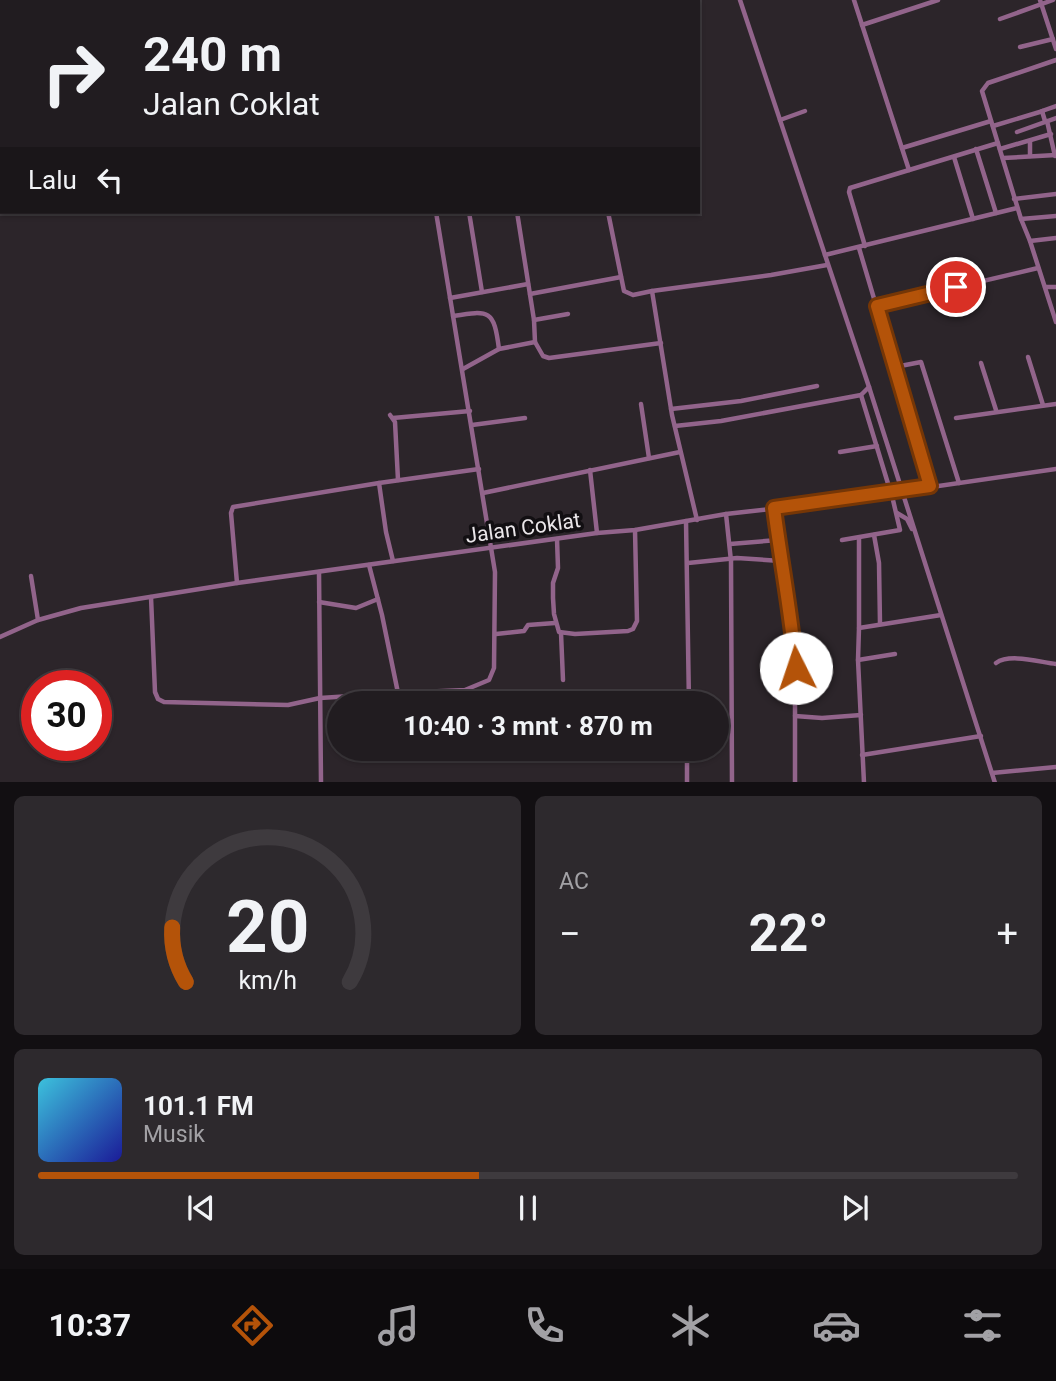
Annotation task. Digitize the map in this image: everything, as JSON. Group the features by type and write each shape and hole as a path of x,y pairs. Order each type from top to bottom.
{"street":[{"path":"740,0 903,490 995,782"},
{"path":"854,0 909,170"},
{"path":"862,24 938,0"},
{"path":"1000,19 1040,2 1053,0"},
{"path":"1040,2 1056,49"},
{"path":"1020,47 1054,37"},
{"path":"1056,60 985,85 982,92 1014,199 1056,319"},
{"path":"902,148 1056,106"},
{"path":"780,120 805,111"},
{"path":"1003,158 1055,156 1043,111"},
{"path":"1017,132 1056,118"},
{"path":"1000,149 1051,134"},
{"path":"1030,141 1030,156"},
{"path":"930,486 877,306 849,189 998,143"},
{"path":"976,149 996,213"},
{"path":"954,157 973,219"},
{"path":"1014,199 1056,194"},
{"path":"825,256 1017,208"},
{"path":"436,214 470,411 496,588 495,668 489,680 458,691"},
{"path":"469,214 482,292"},
{"path":"517,214 535,342 543,356 549,358 661,343"},
{"path":"608,214 621,277 626,293 633,295 827,265"},
{"path":"1021,219 1056,216"},
{"path":"1030,241 1056,238"},
{"path":"877,306 1038,268"},
{"path":"530,294 621,277"},
{"path":"450,298 528,284"},
{"path":"1045,287 1056,287"},
{"path":"652,291 671,409 697,520"},
{"path":"453,316 480,312 491,318 499,349"},
{"path":"534,320 568,314"},
{"path":"463,369 499,349 535,342"},
{"path":"1028,357 1043,405"},
{"path":"895,366 921,362 959,483"},
{"path":"981,363 996,411"},
{"path":"671,409 741,401 817,386"},
{"path":"675,426 721,421 861,395 869,387"},
{"path":"842,540 900,530 861,395"},
{"path":"641,404 649,458"},
{"path":"956,418 1056,404"},
{"path":"398,480 392,417 470,411"},
{"path":"472,425 525,418"},
{"path":"840,452 877,446"},
{"path":"483,493 681,452"},
{"path":"237,583 231,513 235,505 479,469"},
{"name":"Jalan Coklat","path":"2,636 38,620 71,610 237,583 635,530 726,514 1056,469"},
{"path":"590,470 597,533"},
{"path":"379,483 393,561"},
{"path":"774,508 792,618 796,668 795,782"},
{"path":"896,513 909,522 926,564"},
{"path":"726,514 731,561 732,782"},
{"path":"686,521 690,563 686,645 688,691"},
{"path":"561,633 619,632 635,627 635,530"},
{"path":"874,535 879,563 880,624"},
{"path":"859,537 858,660 864,782"},
{"path":"557,539 558,568 553,585 555,623 561,633 563,680"},
{"path":"730,544 778,540"},
{"path":"690,563 731,561 737,558 781,561"},
{"path":"369,565 379,599 398,691"},
{"path":"319,572 321,782"},
{"path":"31,576 38,620"},
{"path":"152,597 155,692 158,699 164,702 288,705 327,698"},
{"path":"319,602 356,608 379,599"},
{"path":"859,628 941,615"},
{"path":"496,634 524,631 528,625 555,623"},
{"path":"858,660 895,654"},
{"path":"996,663 1003,659 1018,658 1056,663"},
{"path":"795,716 822,718 862,715"},
{"path":"862,755 981,736"},
{"path":"687,761 687,782"},
{"path":"992,773 1056,767"}],"route":[{"path":"796,668 792,618 774,508 930,486 877,306 956,287"}]}
